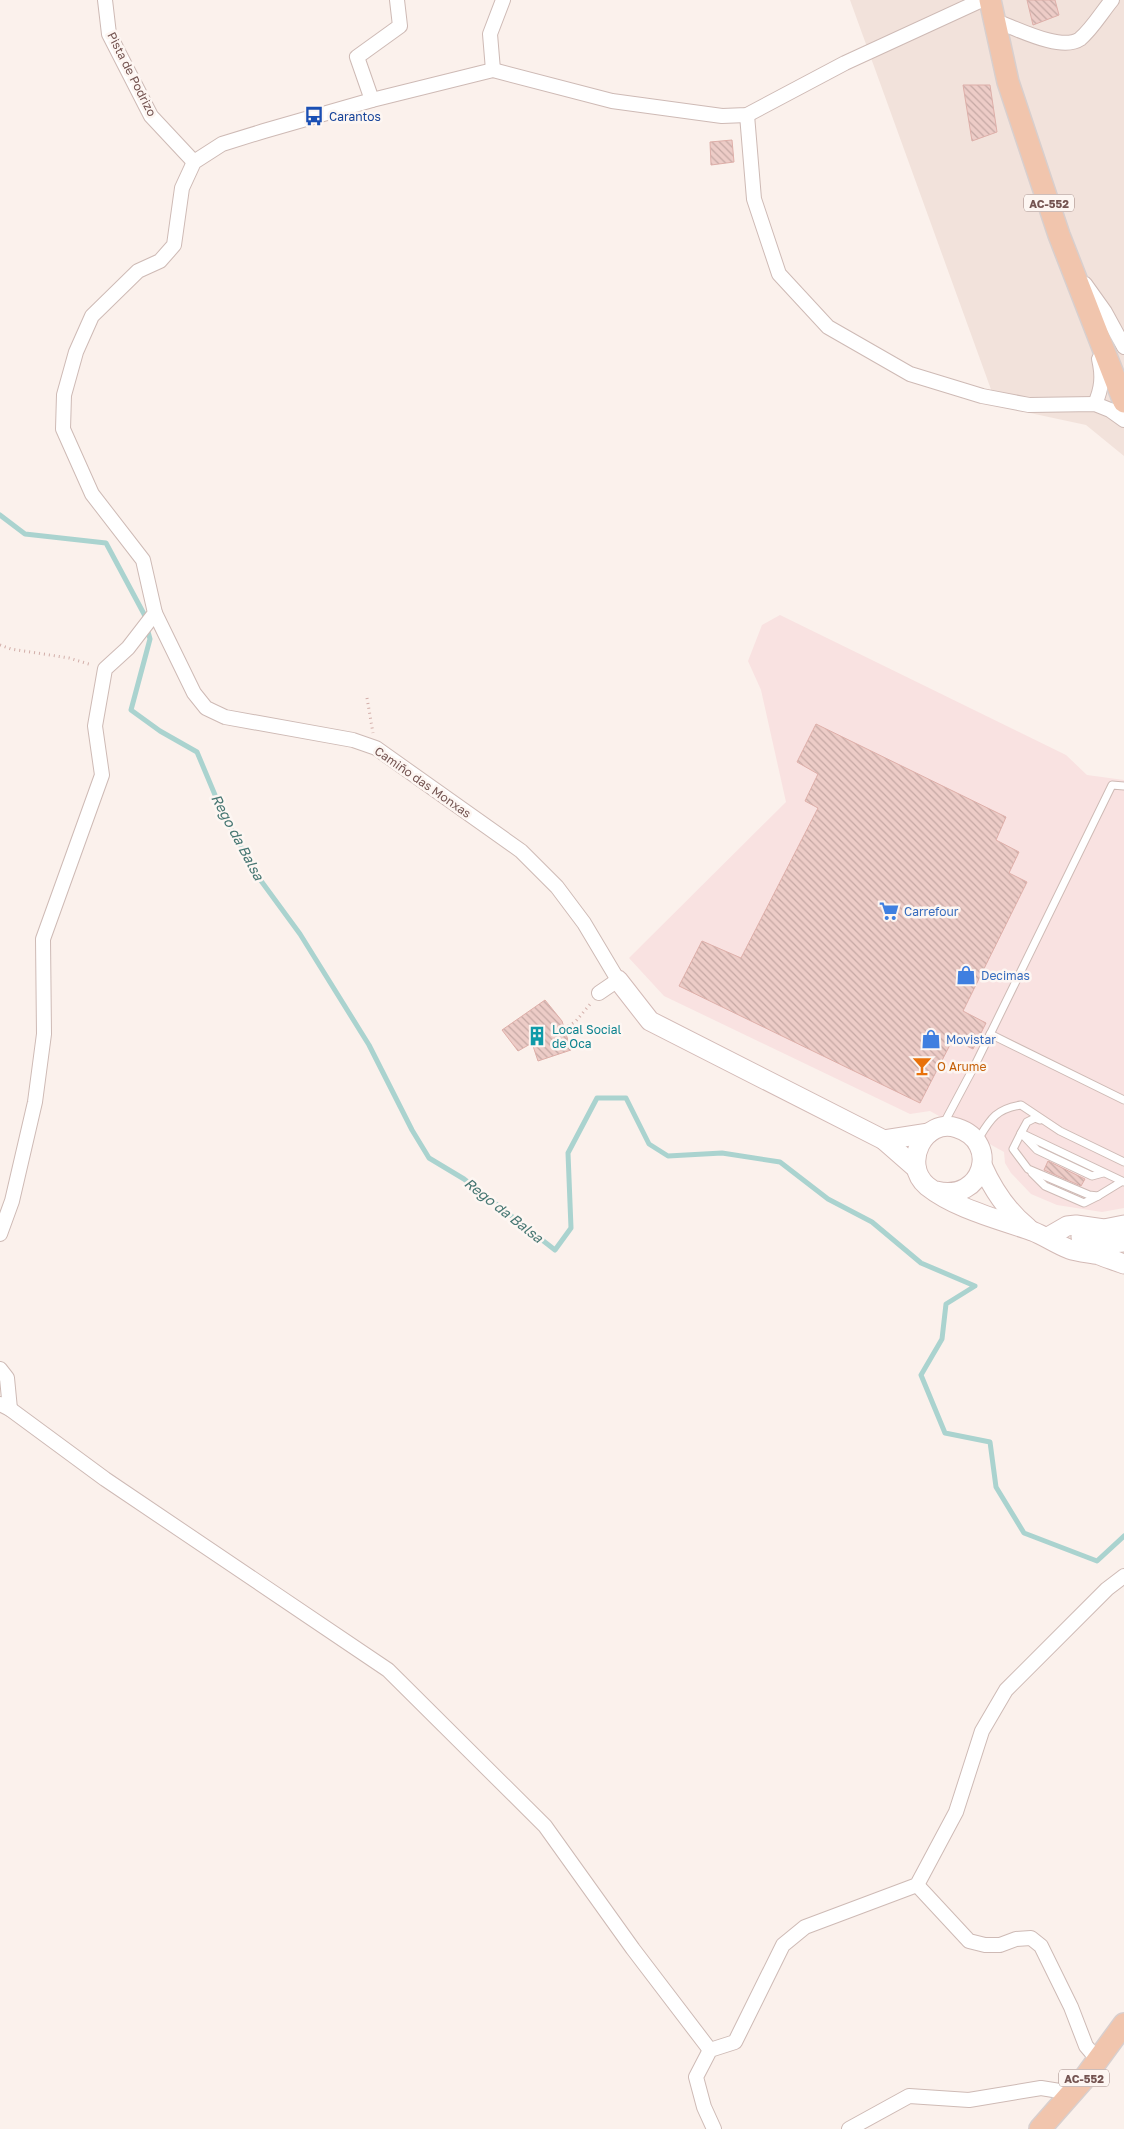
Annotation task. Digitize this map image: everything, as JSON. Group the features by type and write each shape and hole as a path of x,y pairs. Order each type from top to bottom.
{"main road":[{"name":"AC-552","path":"990,0 1008,82 1070,263 1089,311 1121,376"},
{"name":"AC-552","path":"1040,2129 1072,2093 1124,2024"}],"street":[{"name":"Pista de Podrizo","path":"105,0 109,34 151,116 194,162"},
{"path":"372,100 357,57 400,26 397,0"},
{"path":"493,70 490,34 503,0"},
{"path":"194,162 222,144 372,100 493,70 612,100 722,116 747,115 845,63 982,0"},
{"path":"996,21 1055,42 1072,43 1080,39 1112,0"},
{"path":"747,115 754,199 779,274 828,327 910,374 982,396 1029,405 1095,404 1124,420"},
{"name":"Camiño das Monxas","path":"194,162 182,188 174,245 160,261 138,271 92,316 76,352 64,394 63,429 92,494 143,560 155,614 194,693 206,708 225,717 353,740 376,748 521,851 557,887 584,923 618,980"},
{"path":"1070,263 1105,312 1121,376"},
{"path":"1089,311 1103,374 1101,391 1095,404"},
{"path":"0,1234 12,1201 35,1102 44,1034 43,939 102,775 95,726 105,669 143,632 155,614"},
{"path":"599,993 618,980 650,1021 884,1140 916,1168"},
{"path":"884,1140 955,1127 968,1132 977,1141 982,1153 980,1174 974,1183 966,1189 946,1194 936,1191"},
{"path":"935,1130 917,1148 916,1168 920,1178 936,1191 989,1218 1039,1234 1124,1253"},
{"path":"982,1164 988,1178 1012,1215 1039,1234 1069,1249 1124,1264"},
{"path":"1039,1234 1076,1225 1104,1229 1124,1225"},
{"path":"1039,1234 1078,1236 1112,1243 1124,1242"},
{"path":"0,1370 7,1378 5,1407 105,1479 388,1670 545,1826 633,1949 710,2050"},
{"path":"714,2129 704,2107 696,2076 710,2050 735,2042 784,1945 805,1927 917,1885 956,1812 982,1731 1006,1690 1107,1589 1124,1576"},
{"path":"917,1885 969,1941 986,1945 1000,1945 1016,1939 1032,1938 1041,1946 1071,2007 1086,2046 1098,2060"},
{"path":"849,2129 909,2096 969,2100 1040,2088 1072,2093"}],"lane":[{"path":"935,1130 952,1110 1112,784 1124,786"},
{"path":"990,1034 1124,1100"},
{"path":"977,1141 992,1117 1006,1107 1021,1105 1060,1131 1124,1162"},
{"path":"1044,1121 1035,1118 1027,1122 1013,1149 1028,1168 1089,1196 1098,1196 1122,1182"},
{"path":"1021,1133 1122,1182"}],"path":[{"path":"0,645 11,649 69,658 105,669"},
{"path":"367,698 376,748"},
{"path":"564,1029 576,1021 599,993"}],"shaded area":[{"path":"850,0 1124,0 1124,456 1086,425 997,406"},
{"path":"780,615 1066,755 1087,775 1124,780 1124,1208 1102,1212 1057,1205 1031,1194 1011,1173 1005,1163 1004,1152 930,1111 910,1114 664,996 629,958 786,802 761,690 748,661 762,625"}],"building":[{"path":"1027,0 1055,0 1059,15 1033,25"},
{"path":"963,85 990,85 997,132 972,141"},
{"path":"732,140 734,162 711,165 710,142"},
{"name":"Carrefour","path":"816,724 1006,817 996,840 1019,852 1009,873 1027,882 963,1011 986,1023 973,1049 953,1039 920,1103 679,986 702,941 741,958 818,808 805,801 818,774 797,762"},
{"name":"Local Social de Oca","path":"545,1000 562,1021 571,1050 538,1061 532,1043 518,1051 502,1030"},
{"path":"1048,1161 1085,1179 1081,1186 1044,1170"}],"waterway":[{"name":"Rego da Balsa","path":"0,515 25,534 106,543 146,620"},
{"name":"Rego da Balsa","path":"147,628 150,639 131,710 160,731 197,752 223,814 256,874 300,934 369,1045 412,1130 429,1158 464,1179 555,1250 571,1228 568,1153 597,1098 626,1098 649,1144 668,1156 722,1153 780,1162 828,1199 872,1222 921,1263 975,1286 946,1304 942,1339 921,1375 945,1433 990,1442 996,1487 1024,1533 1097,1561 1124,1536"}],"place":[{"name":"Carantos","path":"314,116"},
{"name":"Carrefour","path":"889,911"},
{"name":"Decimas","path":"966,975"},
{"name":"Local Social de Oca","path":"537,1036"},
{"name":"Movistar","path":"931,1039"},
{"name":"O Arume","path":"922,1066"}]}
